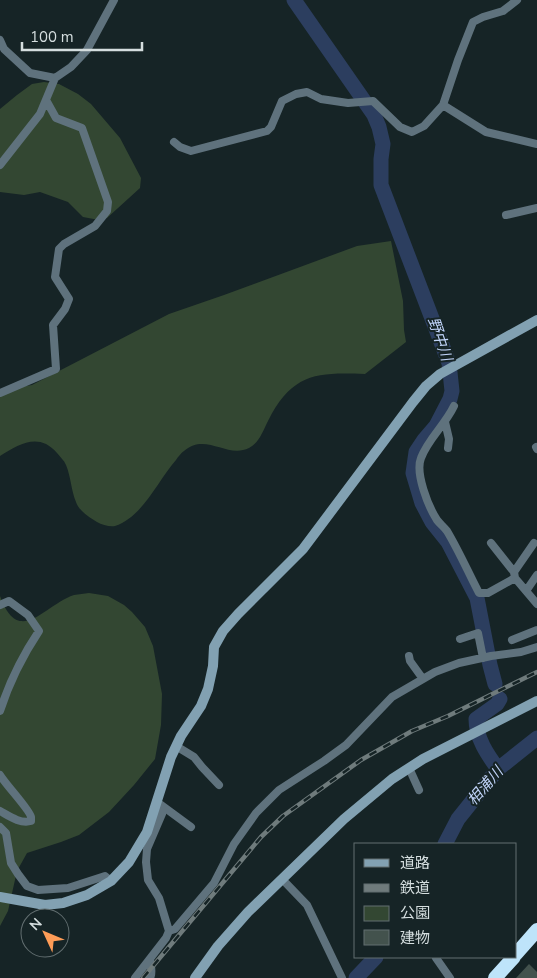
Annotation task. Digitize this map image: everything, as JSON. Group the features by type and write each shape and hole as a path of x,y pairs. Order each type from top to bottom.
{"highway":[{"path":"517,954 537,930"},
{"path":"495,978 513,958"}],"street":[{"path":"0,165 40,114 55,78 71,68 87,50 114,0"},
{"path":"174,142 180,147 191,151 267,131 272,127 282,101 296,94 307,92 321,99 348,103 373,101 400,127 412,132 424,126 443,105 473,22 503,11 517,0"},
{"path":"0,40 4,49 30,73 55,78"},
{"path":"0,393 56,369 53,324 65,309 69,299 55,277 59,249 64,244 95,226 107,211 108,202 82,128 56,118 46,100"},
{"path":"443,105 486,132 537,144"},
{"path":"506,215 537,208"},
{"path":"0,897 45,905 63,903 88,895 111,881 129,862 147,832 176,746 201,706 208,689 213,666 214,647 223,631 303,549 426,386 440,374 537,320"},
{"path":"454,406 448,418 428,444 420,460 420,475 425,494 437,520 446,530 479,593 488,593 514,575 532,545 523,543"},
{"path":"445,422 449,439 448,448"},
{"path":"491,544 537,604"},
{"path":"526,591 537,576"},
{"path":"0,605 9,601 28,615 40,630 25,654 0,711"},
{"path":"512,640 537,630"},
{"path":"460,640 478,633 483,658"},
{"path":"169,931 174,929 214,883 234,844 256,813 278,790 346,745 392,697 435,672 458,663 521,652 537,647"},
{"path":"409,656 410,661 423,679"},
{"path":"195,978 218,946 248,912 366,799 422,759 537,701"},
{"path":"176,746 194,756 219,785"},
{"path":"409,768 419,790"},
{"path":"0,775 29,812 31,821 27,823 12,818 0,811"},
{"path":"134,978 150,960 169,931 159,898 148,880 146,862 147,849 162,814 156,806"},
{"path":"156,806 191,828"},
{"path":"0,827 6,833 12,863 27,886 38,890 68,888 105,876 111,881"},
{"path":"282,879 307,906 342,978"},
{"path":"436,958 450,978"},
{"path":"150,960 152,968 150,978"}],"green space":[{"path":"44,82 59,84 78,94 91,104 120,138 141,178 140,188 107,218 99,220 83,217 68,202 40,192 24,195 0,192 0,109 32,84"},
{"path":"391,241 403,301 406,342 365,374 320,375 297,385 277,405 258,440 249,448 241,451 200,444 184,451 169,468 142,506 125,521 115,526 106,526 82,511 74,497 65,463 57,453 43,443 29,442 22,444 0,456 0,390 32,385 169,314 357,246"},
{"path":"89,593 108,596 124,605 145,627 153,646 162,694 161,725 155,759 109,812 79,835 27,853 17,871 8,911 0,926 0,596 7,611 15,619 24,621 33,619 74,595"}],"building":[{"path":"529,964 537,972 537,978 516,978"}],"waterway":[{"name":"野中川","path":"294,0 374,115 383,144 381,185 449,363 452,391 450,399 436,426 416,452 413,473 422,503 432,522 448,542 477,598 495,684"},
{"name":"野中川","path":"498,769 486,752 480,739 476,719 497,704 500,699"},
{"name":"相浦川","path":"446,843 458,819 498,769 537,738"},
{"name":"相浦川","path":"356,978 375,958"}],"railway":[{"path":"143,978 261,837 283,816 361,760 412,731 448,716 537,672"}]}
